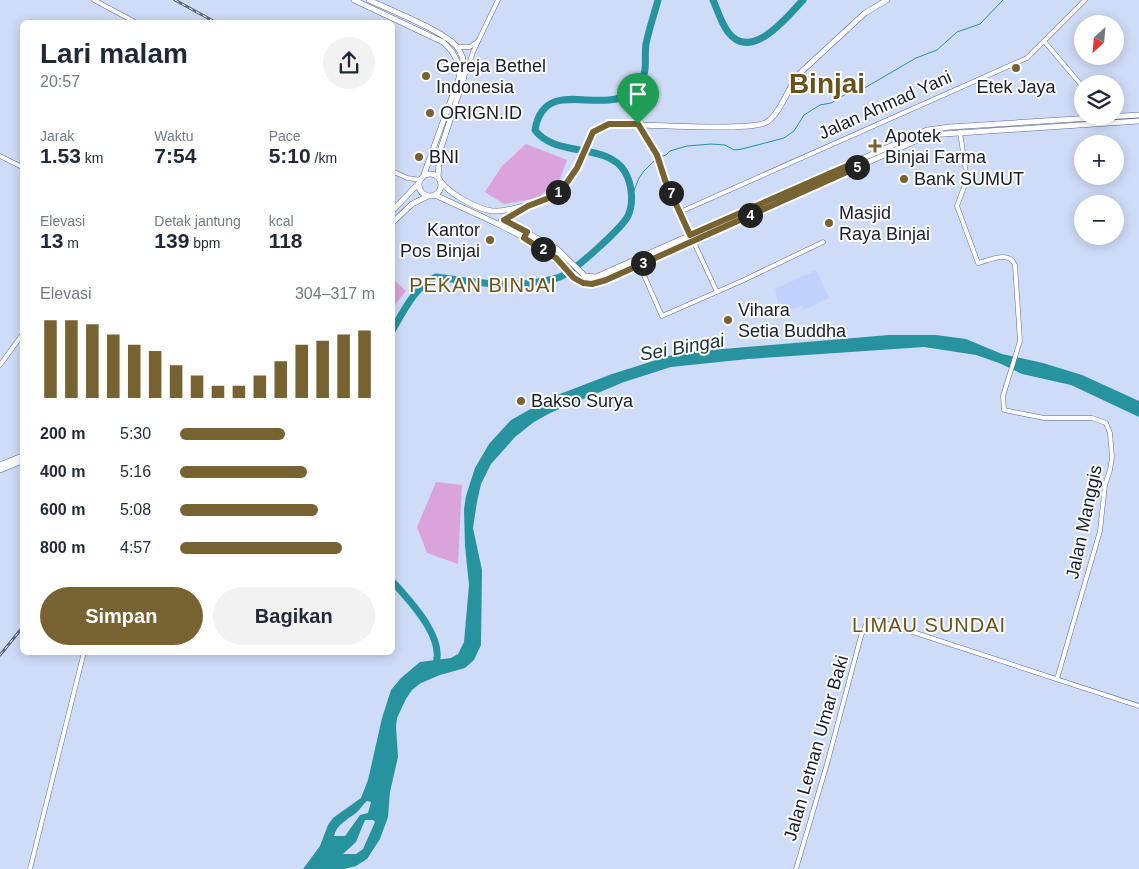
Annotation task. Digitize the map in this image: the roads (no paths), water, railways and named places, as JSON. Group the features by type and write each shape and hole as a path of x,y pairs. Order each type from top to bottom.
{"main road":[{"path":"354,0 438,33 458,47 465,66 464,77 440,150 439,180 441,188 435,195"},
{"path":"369,0 443,42 452,51 459,68 459,78 421,180 422,191 429,196"},
{"path":"497,224 528,206 554,196 561,191 581,159 593,132 602,126 609,124 638,124 736,127 766,122 774,115 792,82 799,74 865,13 887,0"},
{"path":"1124,116 1139,115"},
{"path":"857,164 929,135 1001,130 1074,120"},
{"path":"1124,122 1139,121"},
{"path":"395,220 412,204 435,195 524,238 557,259 574,278 583,283 592,284 619,270 857,164 927,130 994,124 1074,125"},
{"path":"994,124 1001,130"},
{"path":"395,208 421,180 432,174 453,193 492,211 528,206"},
{"path":"471,212 474,204"},
{"path":"504,220 563,254 582,274 589,277 596,277 639,264 674,246"},
{"path":"524,238 527,232"},
{"path":"557,259 563,254"},
{"path":"0,465 20,457"},
{"path":"0,470 20,462"}],"street":[{"path":"94,0 132,20"},
{"path":"464,77 498,0"},
{"name":"Jalan Ahmad Yani","path":"680,212 1027,58 1085,0"},
{"path":"458,47 470,47 479,40"},
{"path":"1044,41 1074,77"},
{"path":"638,124 657,155 665,180 717,292"},
{"name":"Jalan Manggis","path":"960,132 967,179 958,209 978,263 1004,256 1014,262 1020,343 1002,400 1004,410 1052,419 1098,419 1106,423 1110,433 1111,463 1105,484 1100,531 1057,679"},
{"path":"0,156 20,165"},
{"path":"395,172 407,178 421,180"},
{"path":"639,264 662,316 823,242"},
{"path":"0,365 20,338"},
{"name":"Jalan Letnan Umar Baki","path":"796,869 827,764 861,636 868,620 879,621 1139,706"},
{"path":"30,869 83,655"}],"waterway":[{"path":"395,326 416,293 422,286 436,277 513,284 526,284 555,279 578,265 624,222 630,211 631,194 625,172 617,163 607,157 594,153 555,144 544,139 535,130 541,112 552,103 566,100 614,99 629,94 641,82 645,68 646,44 658,0"},
{"path":"713,0 721,21 728,32 737,40 747,42 758,40 768,34 788,17 803,0"},
{"path":"632,196 644,171 657,158 666,155 670,151 687,146 711,144 725,145 734,150 784,138 794,131 804,115 820,105 831,103 851,91 861,90 916,58 937,50 957,32 980,24 1003,0"},
{"path":"395,584 408,598 431,632 436,644 435,666"}],"railway":[{"path":"175,0 211,20"},
{"path":"0,655 20,630"}],"place":[{"name":"Etek Jaya","path":"1016,68"},
{"name":"Gereja Bethel Indonesia","path":"426,76"},
{"name":"ORIGN.ID","path":"430,113"},
{"name":"Apotek Binjai Farma","path":"875,146"},
{"name":"BNI","path":"419,157"},
{"name":"Bank SUMUT","path":"904,179"},
{"name":"Masjid Raya Binjai","path":"829,223"},
{"name":"Kantor Pos Binjai","path":"490,240"},
{"name":"Vihara Setia Buddha","path":"728,320"},
{"name":"Bakso Surya","path":"521,401"}],"district":[{"name":"Binjai","path":"827,83"},
{"name":"PEKAN BINJAI","path":"483,285"},
{"name":"LIMAU SUNDAI","path":"929,625"}],"water label":[{"name":"Sei Bingai","path":"682,347"}]}
